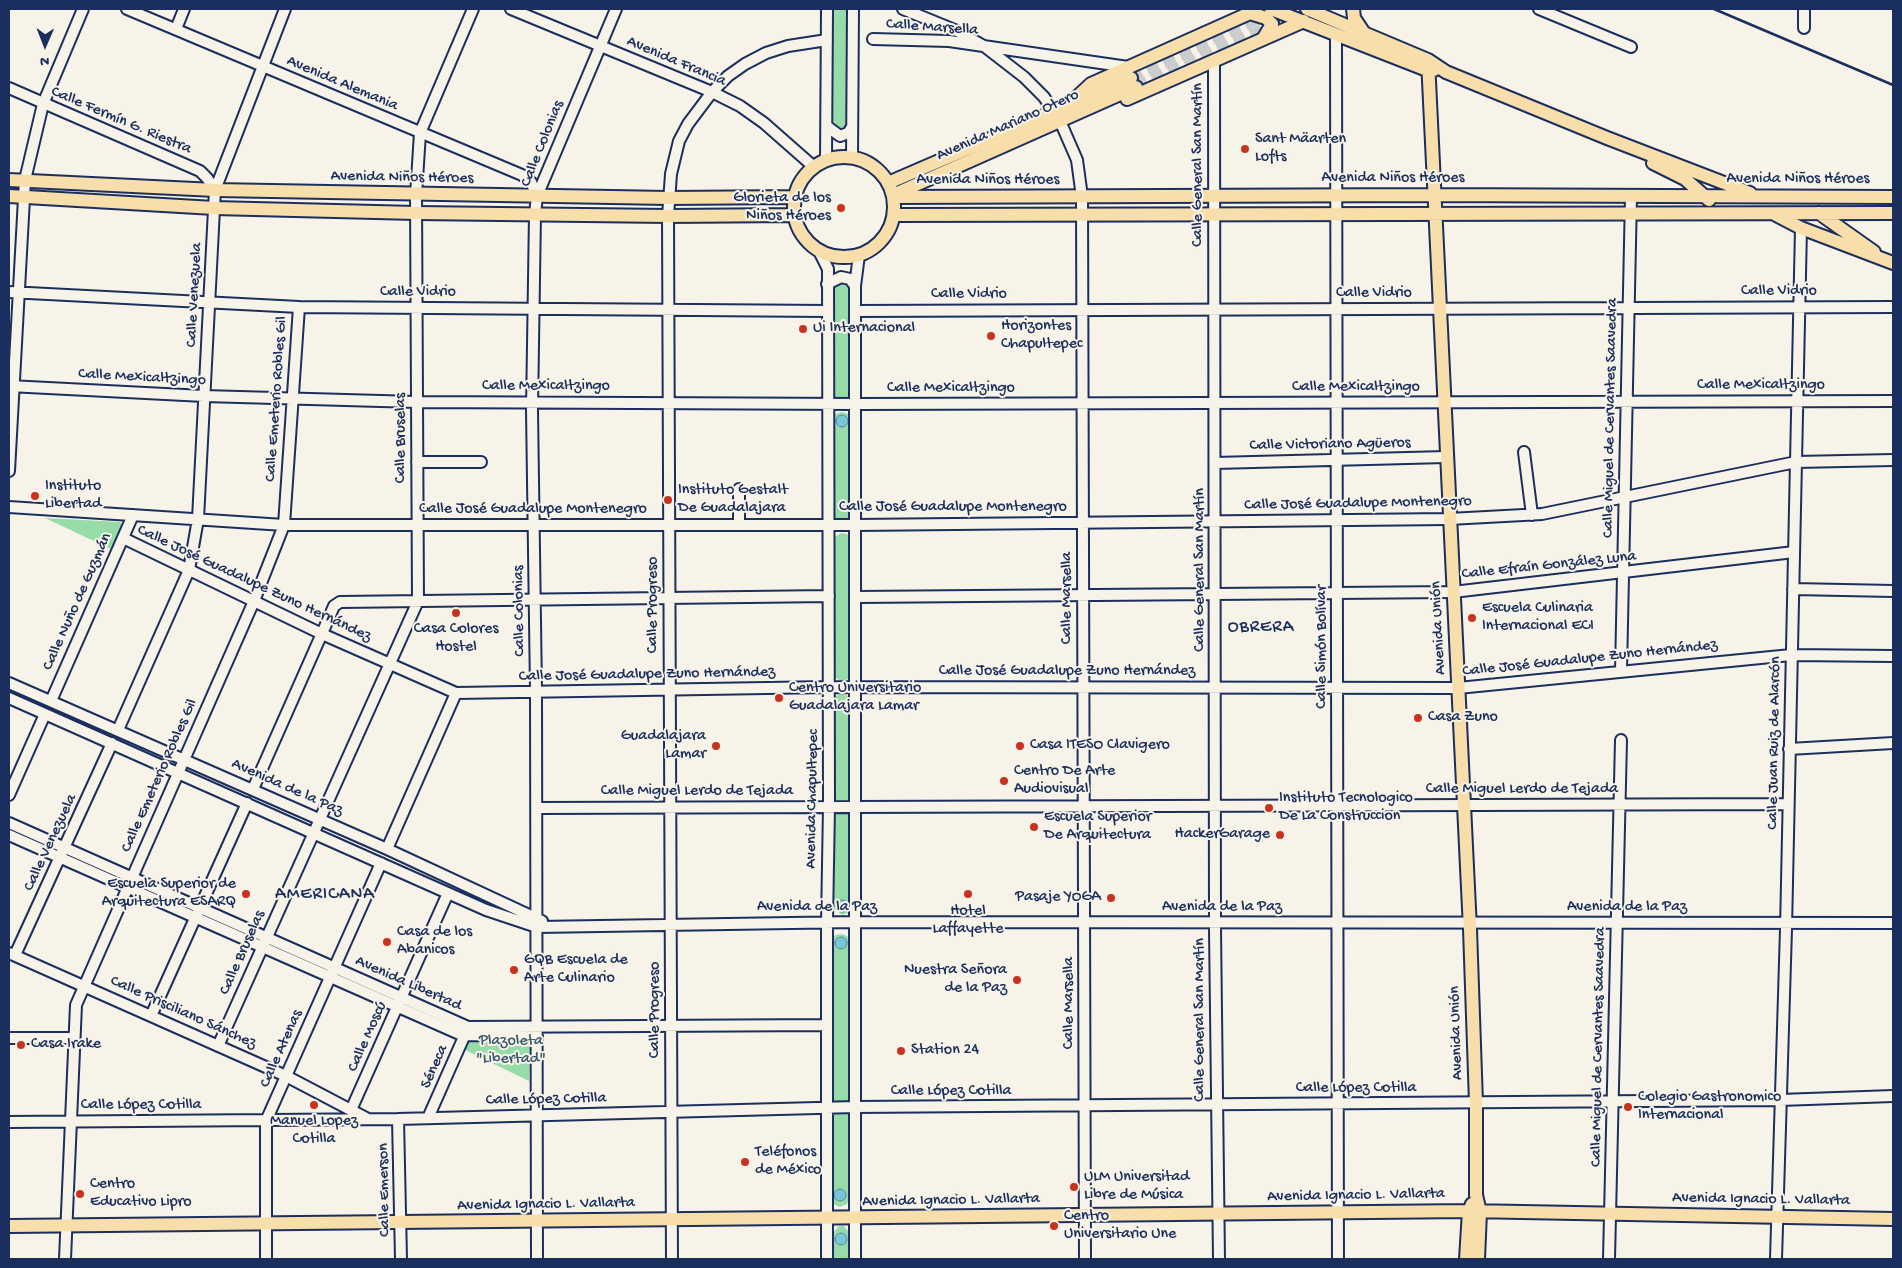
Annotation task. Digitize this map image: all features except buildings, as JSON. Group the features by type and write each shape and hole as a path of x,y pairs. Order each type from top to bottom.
{"main road":[{"path":"1271,9 1313,13 1364,33 1427,65"},
{"path":"1286,9 1313,13 1336,35 1446,72 1607,138 1757,196"},
{"path":"1353,9 1354,18 1364,33"},
{"path":"1071,110 1091,84 1132,77 1236,14 1253,13 1270,21 1272,27 1263,40"},
{"path":"1071,110 1103,110 1263,40 1313,13"},
{"name":"Avenida Unión","path":"1427,65 1470,923 1476,1103 1476,1195 1474,1211"},
{"name":"Avenida Mariano Otero","path":"892,192 1071,110 1132,77"},
{"path":"1607,138 1685,179 1706,196 1720,213"},
{"path":"852,158 875,167 892,192 894,214 890,228 882,240 872,249 859,255 839,257 820,251 803,236 794,215 794,197 798,186 814,167 826,160 852,158"},
{"name":"Avenida Niños Héroes","path":"9,180 215,190 416,195 668,198 794,197"},
{"name":"Avenida Niños Héroes","path":"892,192 1082,197 1433,195 1893,197"},
{"path":"9,196 214,208 416,213 668,216 794,215"},
{"path":"1799,196 1820,214 1890,262"},
{"name":"Avenida Niños Héroes","path":"894,214 1434,215 1820,214 1893,212"},
{"path":"1772,213 1801,228 1890,262"},
{"path":"1852,236 1852,224 1858,213"},
{"path":"1466,1259 1474,1211"},
{"path":"1474,1211 1478,1259"},
{"name":"Avenida Ignacio L. Vallarta","path":"9,1226 1474,1211 1893,1219"}],"street":[{"path":"9,471 14,293 25,180 43,104 84,9"},
{"name":"Avenida Alemania","path":"127,9 522,175 531,182 537,196"},
{"path":"176,29 184,9"},
{"name":"Calle Venezuela","path":"118,730 189,570 198,519 215,190 261,66 285,9"},
{"name":"Calle Bruselas","path":"218,1046 418,601 416,195 420,132 473,9"},
{"name":"Avenida Francia","path":"511,9 712,92 740,106 764,123 814,167"},
{"name":"Calle Colonias","path":"537,1259 537,808 532,402 535,214 537,196 616,9"},
{"path":"826,160 828,127 827,9"},
{"path":"852,158 853,9"},
{"path":"903,9 957,31 984,46 1132,77"},
{"path":"1539,9 1631,47"},
{"path":"1804,9 1804,28"},
{"name":"Calle Simón Bolívar","path":"1336,35 1338,1259"},
{"name":"Calle Progreso","path":"672,1259 668,402 668,198 671,174 679,141 692,118 712,92 745,64 766,53 788,46 828,40"},
{"name":"Calle Marsella","path":"872,40 924,40 984,46 1024,77 1044,97 1057,116 1077,160 1082,197 1085,1259"},
{"name":"Calle General San Martín","path":"1214,61 1216,1105 1219,1259"},
{"name":"Calle Fermín G. Riestra","path":"9,88 200,171 208,178 215,190"},
{"path":"828,127 840,136 848,133 852,127"},
{"name":"Calle Miguel de Cervantes Saavedra","path":"1621,671 1631,196"},
{"name":"Calle Juan Ruiz de Alarcón","path":"1776,1259 1786,923 1801,228"},
{"name":"Avenida Chapultepec","path":"820,251 828,269 830,806 826,1025 827,1259"},
{"path":"855,1259 855,687 857,597 855,286 859,255"},
{"path":"827,284 841,277 850,279 855,286"},
{"name":"Calle Vidrio","path":"14,293 299,307 828,311"},
{"name":"Calle Emeterio Robles Gil","path":"65,1259 76,1010 84,986 254,601 284,525 299,307"},
{"name":"Calle Vidrio","path":"855,311 1893,307"},
{"name":"Calle Mexicaltzingo","path":"11,386 204,396 416,402 1082,404 1893,401"},
{"path":"1524,452 1532,515"},
{"name":"Calle Victoriano Agüeros","path":"1215,463 1446,457"},
{"name":"Calle José Guadalupe Montenegro","path":"9,507 284,525 856,525 1449,519 1532,515 1796,462 1893,460"},
{"path":"417,462 481,462"},
{"path":"739,525 740,489"},
{"name":"Calle Nuño de Guzmán","path":"50,701 133,515"},
{"name":"Calle José Guadalupe Zuno Hernández","path":"123,538 322,634 456,693 829,687 1458,688 1791,655 1893,656"},
{"name":"Calle Efraín González Luna","path":"857,597 1453,592 1623,574 1794,552"},
{"path":"1793,589 1893,591"},
{"path":"253,789 334,606 340,602 829,596"},
{"name":"Avenida de la Paz","path":"9,683 319,818 387,849 537,923"},
{"path":"387,849 456,693"},
{"name":"Avenida de la Paz","path":"9,698 494,913 551,926 827,922 1893,922"},
{"path":"9,795 45,714"},
{"name":"Calle Miguel de Cervantes Saavedra","path":"1609,1259 1620,740"},
{"name":"Calle Venezuela","path":"12,954 66,848 112,743"},
{"path":"1789,749 1893,743"},
{"path":"151,1016 247,803"},
{"name":"Calle Miguel Lerdo de Tejada","path":"537,808 1788,804"},
{"name":"Avenida Libertad","path":"9,823 402,998 466,1033"},
{"name":"Avenida Libertad","path":"9,835 397,1008 466,1033 671,1026 826,1025"},
{"name":"Calle Atenas","path":"266,1259 266,1120 381,863"},
{"name":"Calle Moscú","path":"351,1110 448,893"},
{"name":"Calle Prisciliano Sánchez","path":"12,954 286,1076 368,1120"},
{"name":"Séneca","path":"428,1118 466,1033"},
{"path":"9,1038 74,1038"},
{"name":"Calle López Cotilla","path":"9,1122 368,1120 855,1108 1613,1102 1780,1100 1893,1096"},
{"name":"Calle Emerson","path":"398,1119 401,1259"}],"green space":[{"path":"833,9 848,9 848,127 843,133 833,126"},
{"path":"836,280 851,284 851,394 845,400 838,400 832,393 832,284"},
{"path":"842,412 848,414 851,419 851,516 847,520 836,520 833,515 832,419 836,414"},
{"path":"45,518 120,522 122,525 111,549"},
{"path":"841,533 847,534 851,539 851,677 842,682 833,676 832,539"},
{"path":"842,694 848,696 851,700 850,798 845,803 839,803 833,798 833,701 836,696"},
{"path":"840,811 847,812 851,816 851,908 848,913 842,915 833,908 833,819 835,814"},
{"path":"842,934 847,936 850,943 849,1200 847,1204 840,1207 833,1204 831,1200 832,940 835,935"},
{"name":"Plazoleta \"Libertad\"","path":"530,1033 529,1081 465,1050 471,1037"},
{"path":"839,1226 844,1226 848,1231 849,1259 833,1259 833,1233"}],"water":[{"path":"842,415 848,421 842,427 836,421"},
{"path":"842,900 848,906 842,912 836,906"},
{"path":"841,937 847,943 841,949 835,943"},
{"path":"840,1189 846,1195 840,1201 834,1195"},
{"path":"841,1233 847,1239 841,1245 835,1239"}],"tunnel":[{"path":"1136,87 1307,9"},
{"path":"1131,78 1268,13"}],"railway":[{"path":"1714,9 1893,85"}],"place":[{"name":"Sant Mäarten Lofts","path":"1245,149"},
{"name":"Glorieta de los Niños Héroes","path":"841,208"},
{"name":"Ui Internacional","path":"803,329"},
{"name":"Horizontes Chapultepec","path":"991,336"},
{"name":"Instituto Libertad","path":"35,496"},
{"name":"Instituto Gestalt De Guadalajara","path":"668,500"},
{"name":"Casa Colores Hostel","path":"456,613"},
{"name":"Escuela Culinaria Internacional ECI","path":"1472,618"},
{"name":"Centro Universitario Guadalajara Lamar","path":"779,698"},
{"name":"Casa Zuno","path":"1418,718"},
{"name":"Guadalajara Lamar","path":"716,746"},
{"name":"Casa ITESO Clavigero","path":"1020,746"},
{"name":"Centro De Arte Audiovisual","path":"1004,781"},
{"name":"Instituto Tecnologico De La Construccion","path":"1269,808"},
{"name":"Escuela Superior De Arquitectura","path":"1034,827"},
{"name":"HackerGarage","path":"1280,835"},
{"name":"Escuela Superior de Arquitectura ESARQ","path":"246,894"},
{"name":"Hotel Laffayette","path":"968,894"},
{"name":"Pasaje YOGA","path":"1111,898"},
{"name":"Casa de los Abanicos","path":"387,942"},
{"name":"GQB Escuela de Arte Culinario","path":"514,970"},
{"name":"Nuestra Señora de la Paz","path":"1017,980"},
{"name":"Casa Irake","path":"21,1045"},
{"name":"Station 24","path":"901,1051"},
{"name":"Manuel Lopez Cotilla","path":"314,1105"},
{"name":"Colegio Gastronomico Internacional","path":"1628,1107"},
{"name":"Teléfonos de México","path":"745,1162"},
{"name":"ULM Universitad Libre de Música","path":"1074,1187"},
{"name":"Centro Educativo Lipro","path":"80,1194"},
{"name":"Centro Universitario Une","path":"1054,1226"}],"district":[{"name":"OBRERA","path":"1261,628"},
{"name":"AMERICANA","path":"325,895"}]}
